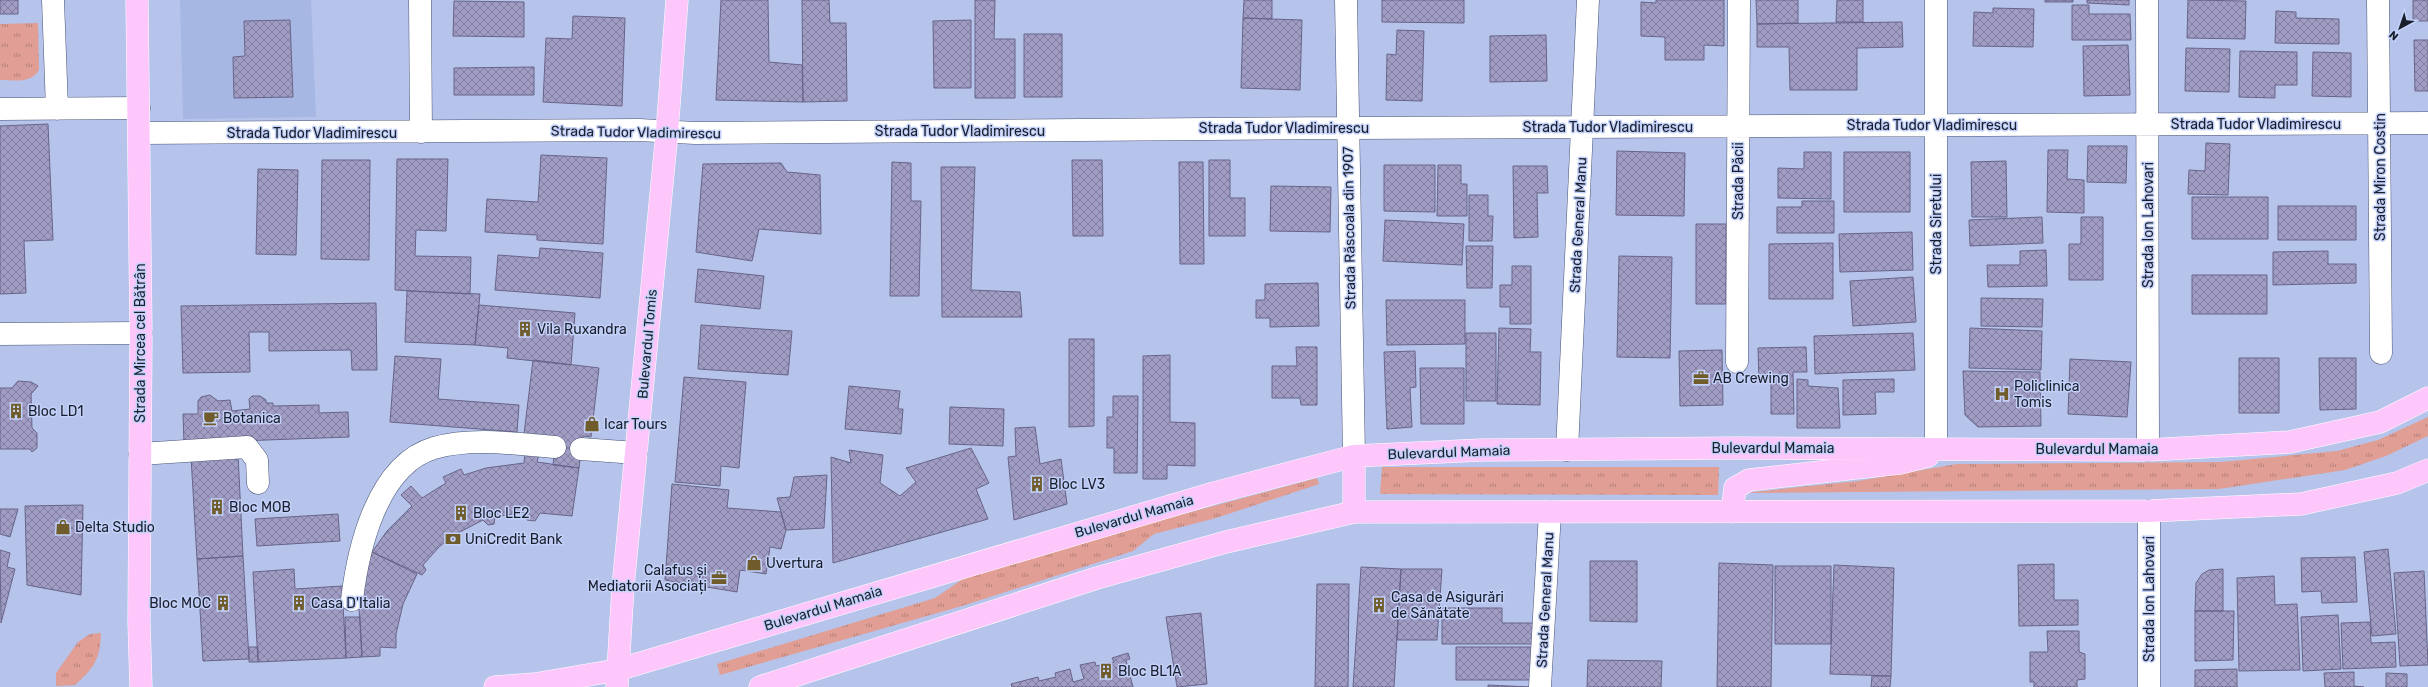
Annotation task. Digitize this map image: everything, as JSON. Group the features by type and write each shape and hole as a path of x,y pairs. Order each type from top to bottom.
{"main road":[{"name":"Strada Mircea cel Bătrân","path":"137,0 140,133 141,687"},
{"name":"Bulevardul Tomis","path":"617,678 636,454 667,132 677,0"},
{"name":"Bulevardul Mamaia","path":"494,687 617,678 1207,495 1354,456 1568,450 1960,448 2148,450 2290,442 2380,422 2428,398"},
{"path":"1732,512 1735,488 1749,480 1900,463 1960,448"},
{"path":"1354,456 1354,512"},
{"path":"760,687 1097,578 1226,542 1354,512 2149,511 2301,504 2397,483 2428,470"}],"street":[{"path":"53,0 57,109"},
{"path":"420,0 421,132"},
{"name":"Strada Răscoala din 1907","path":"1346,0 1347,128 1354,456"},
{"name":"Strada General Manu","path":"1568,450 1588,0"},
{"name":"Strada Păcii","path":"1737,362 1739,0"},
{"name":"Strada Siretului","path":"1936,0 1936,448"},
{"name":"Strada Ion Lahovari","path":"2147,0 2148,450"},
{"name":"Strada Miron Costin","path":"2378,0 2381,353"},
{"path":"0,109 139,108"},
{"name":"Strada Tudor Vladimirescu","path":"140,133 639,130 667,132 2428,123"},
{"path":"0,334 141,333"},
{"path":"352,600 355,571 372,514 393,478 410,461 433,448 460,443 495,442 555,446"},
{"path":"140,454 247,447 257,460 258,483"},
{"path":"581,449 636,454"},
{"name":"Strada Ion Lahovari","path":"2149,511 2149,687"},
{"name":"Strada General Manu","path":"1540,687 1550,512"}],"shaded area":[{"path":"180,0 311,0 316,117 183,119"}],"green space":[{"path":"38,23 39,70 32,77 27,79 16,81 0,80 0,24"},
{"path":"2428,417 2428,436 2386,456 2345,470 2219,489 1743,493 1858,481 1957,464 2221,462 2337,451 2378,440"},
{"path":"1382,467 1719,467 1718,495 1380,494"},
{"path":"1317,478 1319,484 1216,518 1154,534 1133,551 962,606 720,675 717,664 935,598 976,570"},
{"path":"101,633 99,650 95,663 87,674 75,685 56,686 56,673 78,642 90,634"}],"building":[{"path":"0,0 18,0 18,14 0,14"},
{"path":"721,0 768,0 769,62 802,65 803,102 716,100"},
{"path":"802,0 829,0 830,23 846,23 847,101 803,102"},
{"path":"975,0 995,0 994,39 1015,39 1015,98 975,98"},
{"path":"1244,0 1272,0 1272,19 1243,18"},
{"path":"1382,0 1464,0 1464,23 1382,22"},
{"path":"1656,0 1724,0 1724,46 1704,45 1704,60 1665,60 1665,37 1641,36 1641,2 1656,3"},
{"path":"1756,0 1798,0 1798,23 1757,24"},
{"path":"1837,0 1863,0 1863,22 1836,22"},
{"path":"2045,0 2073,0 2073,2 2045,2"},
{"path":"2087,0 2129,0 2129,5 2087,3"},
{"path":"2188,0 2246,1 2245,39 2187,38"},
{"path":"2413,0 2428,0 2428,21 2413,21"},
{"path":"454,1 524,2 524,37 453,36"},
{"path":"2072,5 2089,5 2089,14 2130,14 2131,40 2072,40"},
{"path":"1993,8 2034,9 2033,47 1973,46 1974,12 1993,13"},
{"path":"2276,11 2296,12 2296,18 2339,19 2339,44 2275,43"},
{"path":"573,16 625,18 622,106 543,102 546,38 572,39"},
{"path":"1243,18 1302,20 1300,90 1241,88"},
{"path":"290,20 293,97 234,98 233,57 245,56 244,21"},
{"path":"971,20 971,88 934,88 933,21"},
{"path":"1902,22 1903,47 1857,48 1857,90 1790,90 1789,47 1757,47 1757,24"},
{"path":"1397,30 1424,31 1422,101 1386,100 1387,54 1396,55"},
{"path":"1024,34 1062,34 1062,97 1024,97"},
{"path":"1546,35 1547,81 1490,82 1490,36"},
{"path":"2414,40 2428,40 2428,91 2415,91"},
{"path":"2128,45 2130,95 2084,96 2083,46"},
{"path":"2186,48 2230,49 2229,92 2185,91"},
{"path":"2240,51 2297,52 2297,85 2275,85 2275,98 2239,97"},
{"path":"2313,52 2351,53 2351,97 2312,96"},
{"path":"534,67 534,95 454,95 454,68"},
{"path":"48,124 53,240 24,241 26,293 0,294 0,126"},
{"path":"2206,143 2230,144 2228,195 2188,194 2189,170 2205,171"},
{"path":"2088,146 2127,146 2126,183 2087,182"},
{"path":"2048,150 2068,150 2067,179 2084,180 2084,213 2047,212"},
{"path":"1617,151 1685,153 1684,216 1616,215"},
{"path":"1804,152 1831,152 1831,199 1778,198 1778,168 1804,169"},
{"path":"1844,152 1910,152 1910,212 1844,212"},
{"path":"541,155 607,158 603,244 537,240 537,235 485,232 487,199 538,202"},
{"path":"397,159 448,159 446,231 416,230 415,256 471,257 470,294 395,290"},
{"path":"322,160 370,160 369,260 321,259"},
{"path":"1072,160 1102,160 1103,236 1073,236"},
{"path":"1209,160 1230,160 1230,198 1245,198 1245,236 1209,236"},
{"path":"2006,161 2007,217 1972,217 1971,162"},
{"path":"892,162 911,163 911,201 921,201 919,296 890,296"},
{"path":"1179,162 1203,162 1204,264 1180,264"},
{"path":"781,163 787,172 820,175 821,234 759,229 752,261 696,252 703,164"},
{"path":"1384,165 1435,165 1435,212 1384,211"},
{"path":"1438,165 1461,165 1461,184 1467,184 1467,216 1437,216"},
{"path":"1513,166 1547,166 1548,193 1537,193 1538,237 1514,238"},
{"path":"941,167 975,167 971,290 1020,292 1022,317 942,317"},
{"path":"258,169 298,170 296,255 256,254"},
{"path":"1271,186 1331,187 1330,232 1270,231"},
{"path":"1469,195 1488,195 1488,216 1493,216 1492,241 1469,241"},
{"path":"2192,197 2268,197 2268,239 2192,239"},
{"path":"1802,201 1834,201 1834,233 1777,233 1777,207 1802,207"},
{"path":"2278,206 2356,206 2356,240 2278,240"},
{"path":"2042,217 2043,243 1970,246 1969,220"},
{"path":"2081,217 2103,217 2103,280 2069,280 2069,244 2081,244"},
{"path":"1385,220 1464,224 1462,265 1383,261"},
{"path":"1696,224 1726,224 1726,304 1696,304"},
{"path":"1912,232 1913,270 1840,272 1839,234"},
{"path":"1833,243 1833,299 1769,299 1769,244"},
{"path":"1466,246 1493,246 1492,288 1467,288"},
{"path":"540,248 603,253 600,298 495,290 498,255 539,258"},
{"path":"2046,250 2047,286 1988,287 1987,265 2020,265 2020,251"},
{"path":"2328,251 2328,264 2356,264 2356,283 2273,285 2273,252"},
{"path":"1619,256 1672,257 1670,358 1617,357"},
{"path":"1512,266 1531,266 1531,324 1510,324 1510,307 1500,307 1500,285 1512,285"},
{"path":"698,269 764,276 760,309 695,302"},
{"path":"2192,275 2267,275 2267,314 2192,314"},
{"path":"1913,277 1916,322 1853,326 1850,281"},
{"path":"1318,283 1319,326 1270,327 1270,318 1256,318 1256,300 1265,300 1265,284"},
{"path":"407,291 480,294 475,345 405,342"},
{"path":"1981,298 2043,299 2042,327 1981,326"},
{"path":"1386,300 1465,300 1465,344 1387,345"},
{"path":"376,303 377,370 352,370 351,350 269,351 269,332 249,332 250,372 183,373 181,306"},
{"name":"Vila Ruxandra","path":"479,305 575,313 571,365 507,358 508,348 475,345"},
{"path":"701,325 792,331 788,375 698,369"},
{"path":"1499,328 1531,329 1530,352 1541,352 1540,405 1497,404"},
{"path":"1970,328 2042,331 2041,370 1969,368"},
{"path":"1466,333 1496,333 1496,401 1466,401"},
{"path":"1913,333 1915,370 1815,374 1814,336"},
{"path":"1069,339 1094,339 1094,426 1069,427"},
{"path":"1296,347 1317,347 1317,405 1301,405 1300,398 1272,398 1272,366 1297,366"},
{"path":"1806,347 1807,372 1793,372 1794,414 1771,414 1771,381 1759,381 1758,348"},
{"name":"AB Crewing","path":"1722,350 1723,405 1680,406 1679,351"},
{"path":"1415,351 1416,387 1410,388 1412,427 1387,429 1384,352"},
{"path":"1170,355 1170,422 1195,423 1195,466 1167,465 1167,479 1143,479 1143,356"},
{"path":"395,356 441,359 438,399 519,405 517,432 390,422"},
{"path":"2239,358 2279,358 2279,413 2239,413"},
{"path":"2319,358 2356,358 2356,409 2320,410"},
{"path":"2070,359 2131,362 2127,417 2068,414"},
{"path":"533,360 599,368 591,437 583,436 579,468 553,465 555,447 524,434"},
{"path":"1420,368 1464,368 1464,424 1421,424"},
{"name":"Policlinica Tomis","path":"1963,371 2040,372 2041,426 1978,427 1965,415"},
{"path":"684,377 746,382 739,468 721,466 720,486 675,482"},
{"path":"1797,379 1808,380 1808,386 1838,388 1840,428 1797,428"},
{"path":"1894,379 1894,392 1875,392 1876,414 1843,415 1843,380"},
{"name":"Bloc LD1","path":"18,381 31,382 38,386 31,394 32,428 37,433 37,448 32,452 30,449 0,449 0,388 12,388"},
{"path":"849,386 900,391 898,409 903,409 901,434 845,429"},
{"path":"210,395 218,401 230,400 232,411 250,409 249,399 252,396 260,396 266,400 266,403 273,403 273,406 319,405 319,413 348,412 349,437 184,443 183,414 198,414 198,401 201,397"},
{"path":"1113,396 1138,396 1137,473 1114,473 1114,448 1107,448 1107,417 1113,417"},
{"path":"950,407 1004,409 1003,446 949,444"},
{"name":"Bloc LV3","path":"1035,427 1040,464 1061,459 1067,504 1014,520 1008,457 1016,456 1015,428"},
{"path":"971,448 989,483 976,489 988,519 833,563 831,457 851,463 849,450 883,455 880,483 900,496 916,482 906,468"},
{"name":"Bloc LE2","path":"525,452 539,454 537,462 579,468 572,516 540,513 535,521 527,520 524,512 495,517 494,524 488,525 483,520 456,534 457,541 451,544 445,542 439,547 423,565 426,570 422,575 372,552 387,531 412,506 401,495 411,486 422,498 446,483 443,477 461,469 464,475 486,468 524,463"},
{"name":"Bloc MOB","path":"238,454 243,556 197,559 191,457"},
{"path":"827,475 824,528 786,530 777,498 790,497 794,477"},
{"path":"672,484 729,490 727,508 781,512 786,530 781,549 770,547 766,574 740,570 737,592 665,580"},
{"path":"83,505 81,595 27,585 25,506"},
{"path":"0,509 18,509 10,537 0,534"},
{"path":"338,514 340,541 257,546 255,519"},
{"path":"2388,549 2396,634 2372,636 2364,552"},
{"path":"0,550 10,553 7,567 15,569 1,623"},
{"path":"372,552 417,574 403,604 396,634 396,648 380,647 380,656 362,657 358,592 361,572"},
{"name":"Bloc MOC","path":"243,556 249,659 203,661 197,559"},
{"path":"2355,557 2357,602 2322,603 2321,591 2302,592 2301,558"},
{"path":"1590,561 1637,561 1637,622 1590,621"},
{"path":"1719,563 1773,565 1771,687 1717,687"},
{"path":"2054,564 2054,600 2078,600 2078,625 2019,626 2018,565"},
{"path":"1834,565 1894,568 1891,676 1830,674"},
{"path":"1775,566 1831,566 1831,644 1775,644"},
{"name":"Casa de Asigurări de Sănătate","path":"1361,567 1401,569 1394,687 1353,687"},
{"name":"Casa D'Italia","path":"294,569 295,589 342,586 346,658 258,662 253,572"},
{"path":"1401,569 1442,569 1437,640 1397,640"},
{"path":"2223,569 2223,611 2195,611 2196,583 2202,574 2209,570"},
{"path":"2424,571 2428,665 2400,666 2394,573"},
{"path":"2274,576 2275,605 2297,604 2300,670 2239,671 2237,578"},
{"path":"1317,584 1349,584 1348,687 1315,687"},
{"path":"1442,608 1502,608 1502,623 1533,623 1534,644 1442,644"},
{"path":"2195,611 2234,611 2233,660 2195,661"},
{"path":"1201,613 1207,684 1177,687 1166,617"},
{"path":"2338,615 2341,669 2303,671 2301,617"},
{"path":"345,617 360,617 362,657 346,658"},
{"path":"2370,622 2371,643 2395,642 2396,667 2343,669 2341,623"},
{"path":"2047,631 2079,631 2079,652 2085,654 2085,679 2077,680 2077,687 2034,687 2034,682 2030,682 2030,652 2048,652"},
{"path":"249,647 258,647 258,662 249,662"},
{"path":"1456,647 1533,647 1533,680 1456,680"},
{"name":"Bloc BL1A","path":"1128,653 1130,659 1126,660 1133,687 1012,687 1011,684 1038,677 1039,681 1056,677 1055,673 1070,669 1073,682 1084,679 1080,665 1095,662 1096,666 1114,662 1112,658"},
{"path":"1588,660 1662,661 1661,687 1587,687"},
{"path":"2237,669 2237,687 2195,687 2195,670"},
{"path":"2354,672 2354,686 2364,687 2325,687 2324,673"},
{"path":"2386,673 2407,674 2407,687 2386,687"},
{"path":"1872,676 1891,676 1890,687 1871,687"},
{"path":"1488,685 1530,687 1488,687"}],"place":[{"name":"Vila Ruxandra","path":"525,329"},
{"name":"AB Crewing","path":"1701,378"},
{"name":"Policlinica Tomis","path":"2002,394"},
{"name":"Bloc LD1","path":"16,411"},
{"name":"Botanica","path":"211,418"},
{"name":"Icar Tours","path":"592,424"},
{"name":"Bloc LV3","path":"1037,484"},
{"name":"Bloc MOB","path":"217,507"},
{"name":"Bloc LE2","path":"461,513"},
{"name":"Delta Studio","path":"63,527"},
{"name":"UniCredit Bank","path":"453,539"},
{"name":"Uvertura","path":"754,563"},
{"name":"Calafus și Mediatorii Asociați","path":"719,578"},
{"name":"Bloc MOC","path":"223,603"},
{"name":"Casa D'Italia","path":"299,603"},
{"name":"Casa de Asigurări de Sănătate","path":"1379,605"},
{"name":"Bloc BL1A","path":"1106,671"}]}
